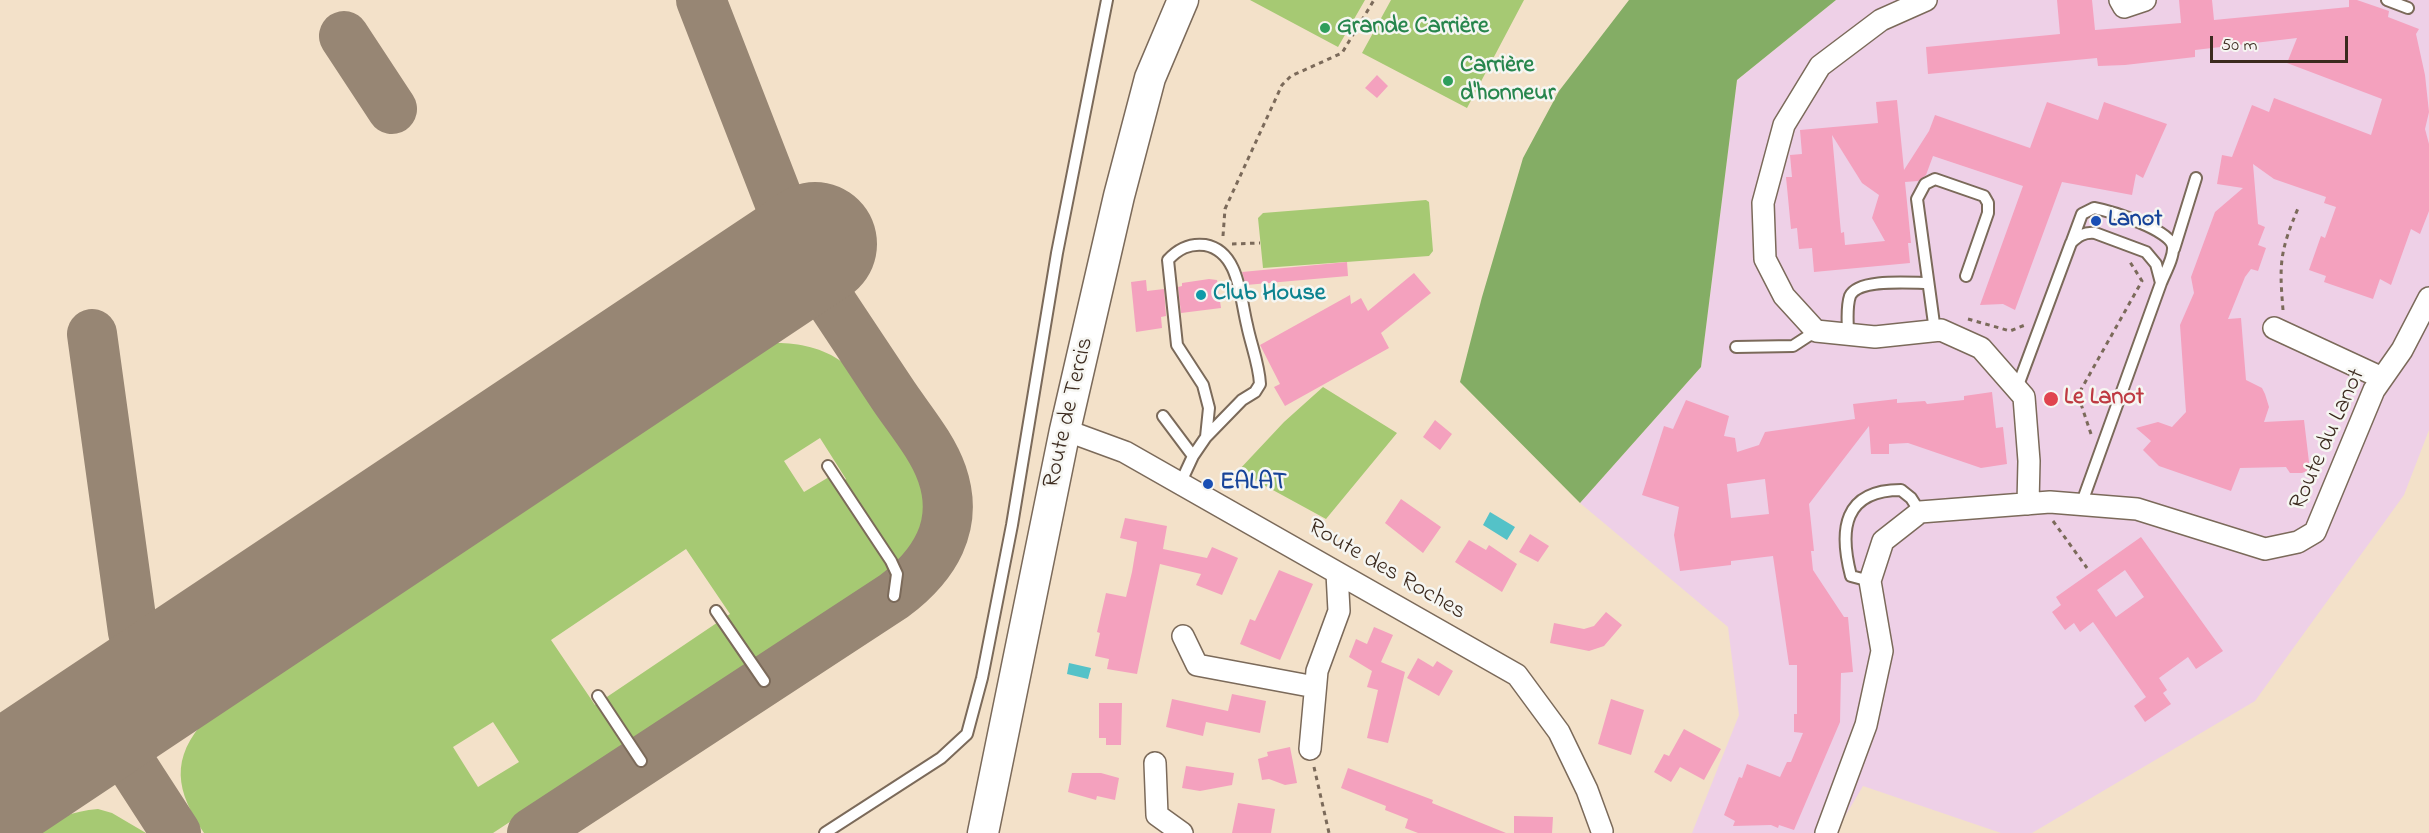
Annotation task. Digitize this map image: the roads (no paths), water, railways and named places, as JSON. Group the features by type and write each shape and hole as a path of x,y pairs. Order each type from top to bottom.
{"main road":[{"name":"Route de Tercis","path":"983,833 1065,430 1119,196 1150,78 1183,0"}],"street":[{"path":"1926,0 1881,20 1820,66 1784,125 1763,203 1765,259 1784,296 1816,331 1875,337 1941,330 1981,348 2024,397 2034,503"},
{"path":"2120,0 2124,7 2145,0"},
{"name":"Route du Lanot","path":"1920,512 2034,503 2137,509 2265,549 2298,542 2315,532 2374,390 2402,350 2429,297"},
{"path":"2279,331 2382,378"},
{"name":"Route des Roches","path":"1065,430 1125,452 1517,675 1559,732 1604,832"},
{"path":"1826,833 1866,725 1881,651 1870,581 1882,541 1920,512"},
{"path":"1310,750 1317,671 1339,611 1336,573"},
{"path":"1183,636 1197,665 1315,687"},
{"path":"1155,763 1157,815 1182,833"}],"lane":[{"path":"825,833 941,758 967,734 982,678 1012,525 1057,253 1107,0"},
{"path":"2387,0 2408,8"},
{"path":"2081,505 2174,249 2196,178"},
{"path":"1935,331 1917,199 1925,184 1935,179 1984,196 1988,203 1988,213 1966,276"},
{"path":"2017,388 2082,213 2094,208 2161,231 2171,240 2174,249"},
{"path":"2071,243 2088,232 2126,245 2151,257 2161,283"},
{"path":"1180,484 1193,456 1206,437 1242,400 1255,392 1260,384 1254,351 1230,262 1217,247 1196,244 1178,250 1168,260 1168,279 1177,345 1203,385 1209,408 1206,437"},
{"path":"1848,334 1847,312 1851,294 1860,286 1928,284"},
{"path":"1736,347 1793,346 1816,331"},
{"path":"1163,416 1193,456"},
{"path":"828,466 891,561 897,574 894,596"},
{"path":"1870,581 1851,576 1845,553 1844,539 1848,520 1857,505 1872,493 1901,490 1911,498 1920,512"},
{"path":"716,611 764,681"},
{"path":"598,696 641,761"}],"water":[{"path":"1490,512 1515,527 1507,540 1483,525"},
{"path":"1069,663 1091,668 1088,679 1067,674"}],"place":[{"name":"Grande Carrière","path":"1325,28"},
{"name":"Carrière d'honneur","path":"1448,81"},
{"name":"Lanot","path":"2096,221"},
{"name":"Club House","path":"1201,295"},
{"name":"Le Lanot","path":"2051,399"},
{"name":"EALAT","path":"1208,484"}]}
